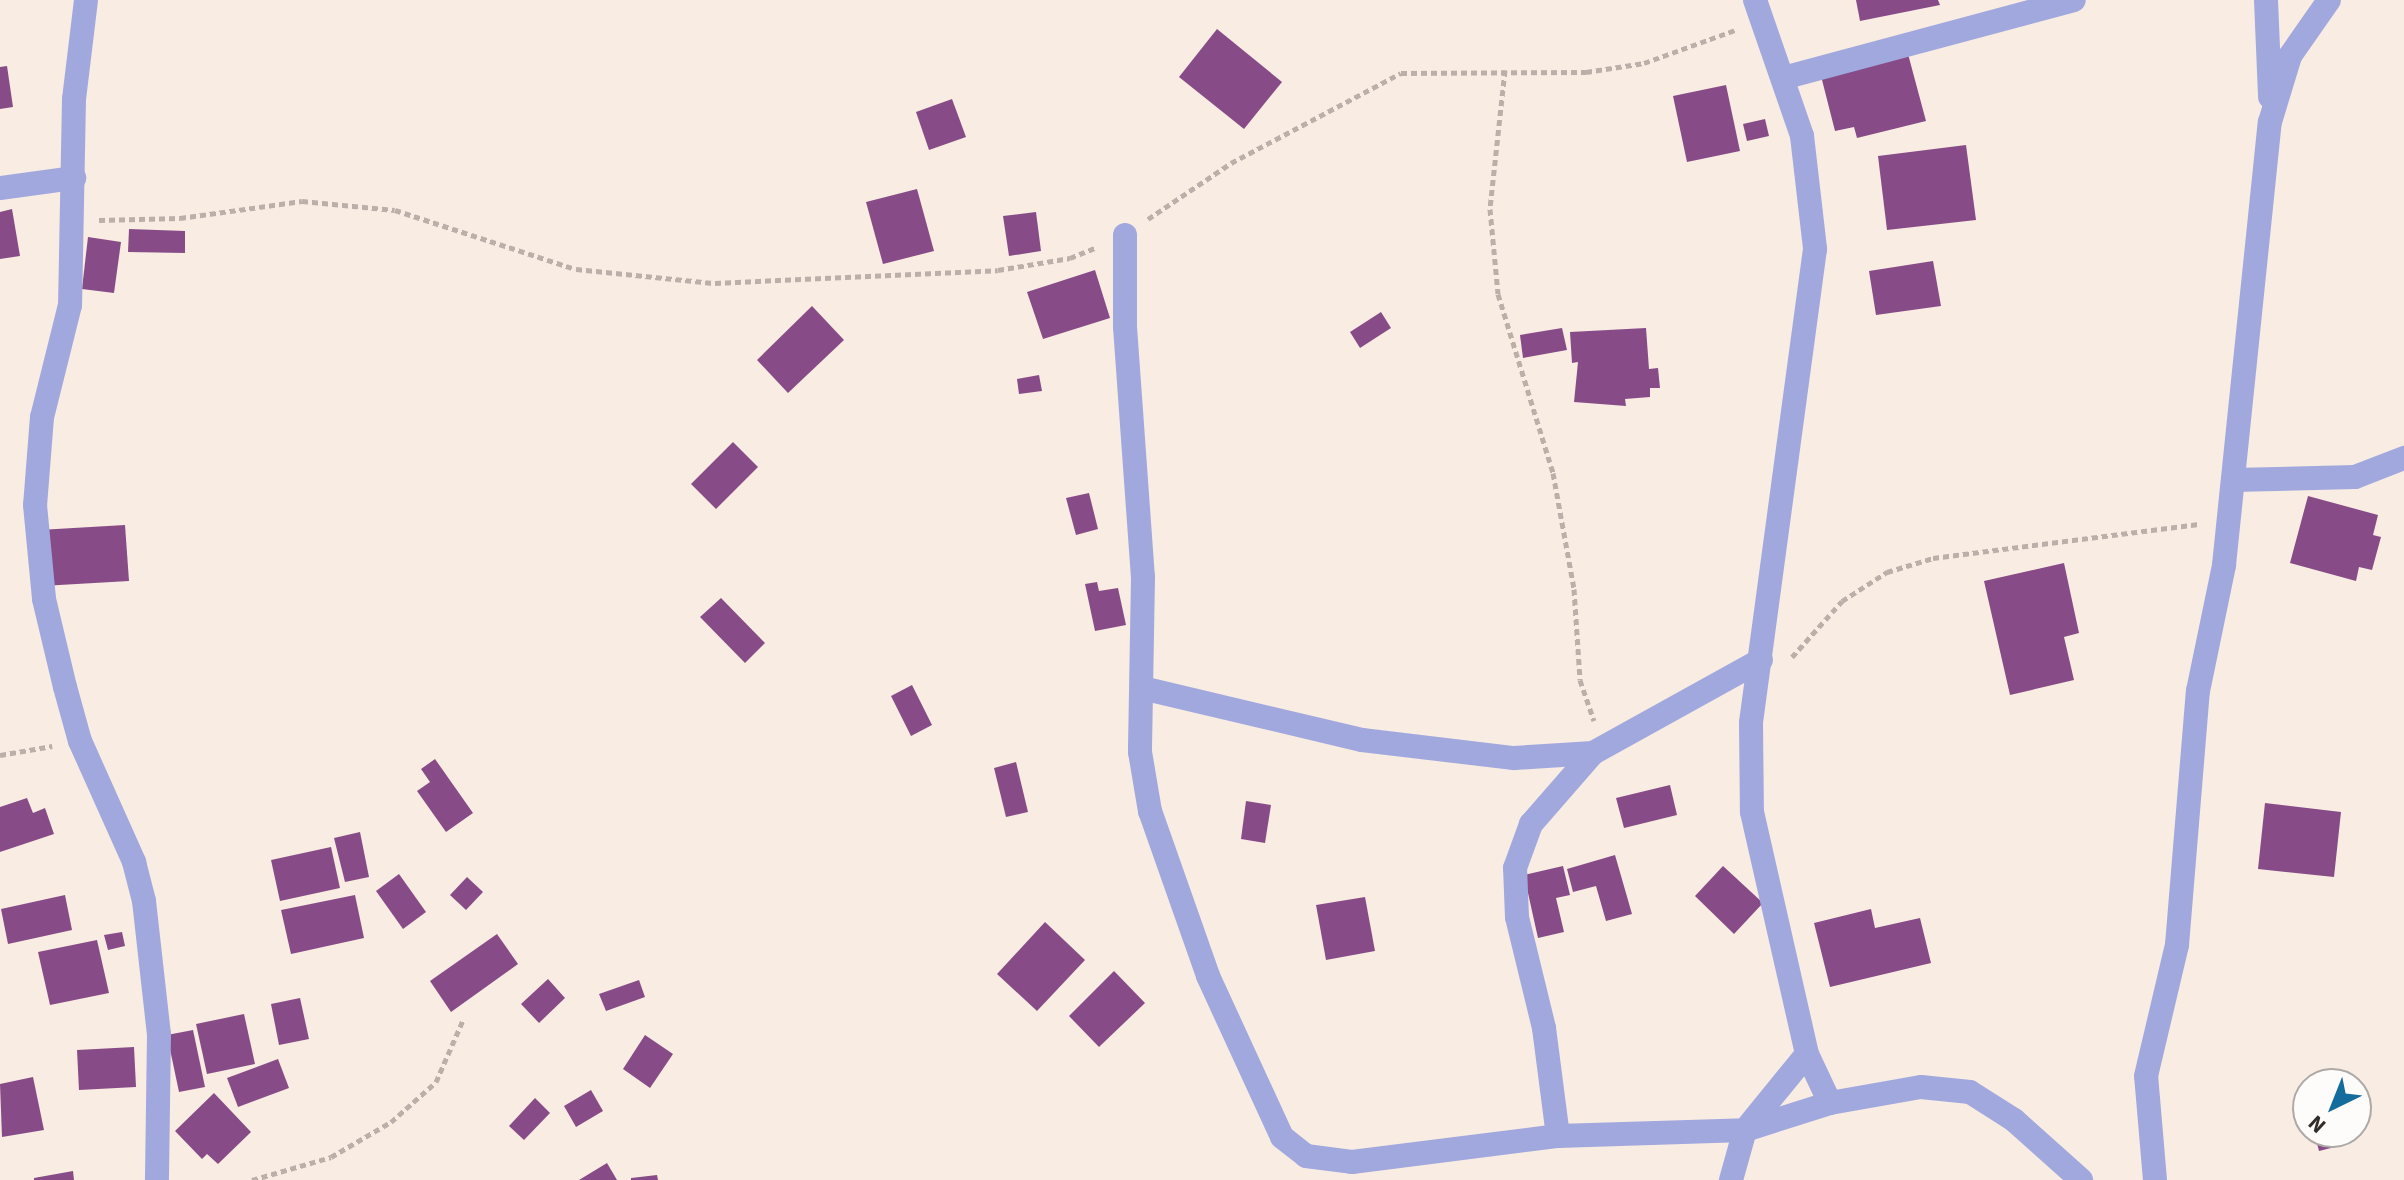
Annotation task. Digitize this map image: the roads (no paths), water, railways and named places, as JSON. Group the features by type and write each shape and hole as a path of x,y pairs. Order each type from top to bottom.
{"street":[{"path":"86,0 74,99 70,305 42,417 35,505 44,599 80,741 134,862 144,901 159,1034 157,1180"},
{"path":"1783,78 2074,0"},
{"path":"2266,0 2270,122"},
{"path":"2155,1180 2146,1076 2177,945 2198,691 2228,523 2256,215 2270,122 2290,56 2329,0"},
{"path":"1759,10 1802,136 1815,249 1751,723 1752,812 1807,1054 1830,1103"},
{"path":"0,188 74,178"},
{"path":"1125,235 1125,327 1143,577 1140,752 1150,811 1208,976 1282,1137 1306,1156 1352,1162 1558,1136 1745,1130 1830,1103 1921,1087 1970,1092 2014,1120 2081,1180"},
{"path":"2233,480 2355,477 2404,458"},
{"path":"1558,1136 1544,1028 1517,917 1515,868 1531,824 1598,751 1761,660"},
{"path":"1142,688 1362,740 1449,754 1598,751"},
{"path":"1731,1180 1745,1130 1807,1054"}]}
